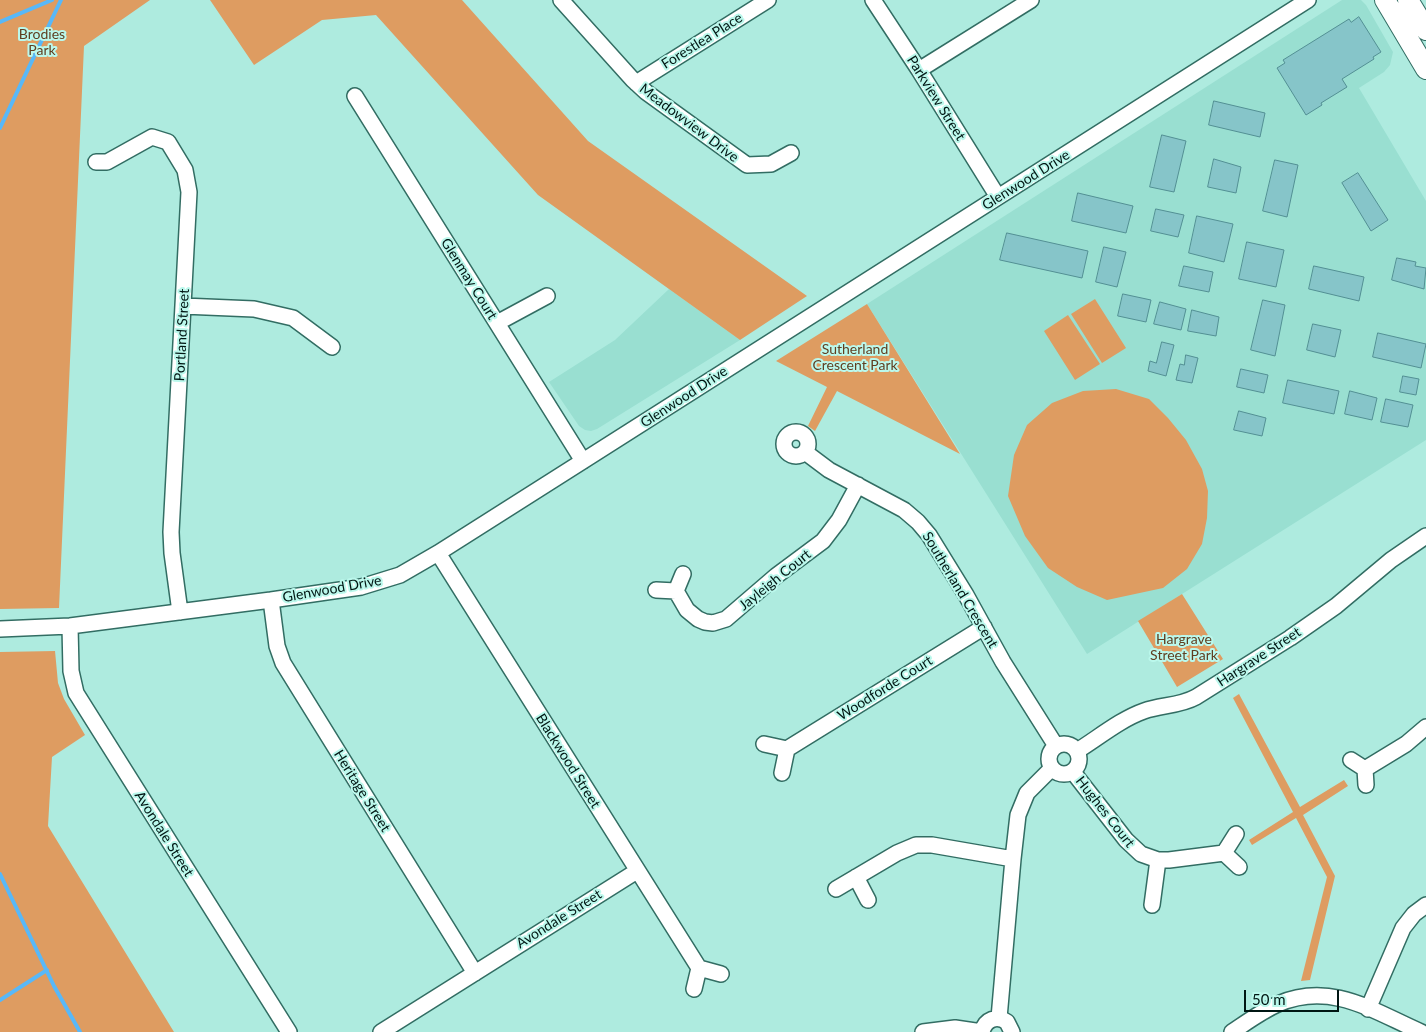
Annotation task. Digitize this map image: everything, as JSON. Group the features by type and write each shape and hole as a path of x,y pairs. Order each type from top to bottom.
{"main road":[{"path":"1385,0 1426,69"},
{"path":"1408,0 1426,30"}],"street":[{"name":"Meadowview Drive","path":"561,0 636,83 747,165 772,164 791,153"},
{"name":"Forestlea Place","path":"636,83 768,0"},
{"name":"Parkview Street","path":"873,0 998,197"},
{"path":"919,70 1031,0"},
{"name":"Glenwood Drive","path":"0,629 70,626 271,600 374,584 400,575 583,462 1308,0"},
{"name":"Glenmay Court","path":"355,96 583,462"},
{"name":"Portland Street","path":"96,162 107,162 152,137 168,142 185,170 189,192 171,532 180,612"},
{"path":"497,323 547,296"},
{"path":"183,306 254,309 293,318 332,347"},
{"name":"Southerland Crescent","path":"805,452 829,470 904,510 918,522 929,535 1056,746"},
{"name":"Jayleigh Court","path":"676,591 687,610 698,619 713,623 726,619 762,587 823,541 839,520 858,485"},
{"name":"Hargrave Street","path":"1077,751 1132,716 1155,708 1182,703 1196,697 1290,638 1336,606 1391,560 1426,536"},
{"name":"Blackwood Street","path":"438,553 699,968"},
{"path":"656,590 676,591 683,574"},
{"name":"Heritage Street","path":"271,600 277,646 282,663 475,973"},
{"name":"Avondale Street","path":"70,626 71,671 76,693 289,1032"},
{"name":"Woodforde Court","path":"787,749 984,627"},
{"path":"1365,769 1406,744 1426,727"},
{"path":"764,744 787,749 782,773"},
{"path":"1065,744 1074,747 1077,751 1080,760 1073,772 1064,774 1055,772 1052,768 1049,759 1052,750 1056,746 1065,744"},
{"path":"1351,760 1365,769"},
{"path":"999,1018 1016,826 1022,802 1034,785 1052,768"},
{"path":"1365,769 1366,785"},
{"name":"Hughes Court","path":"1073,772 1133,848 1140,854 1158,860 1169,860 1224,853"},
{"path":"1236,834 1224,853 1240,867"},
{"path":"836,889 897,853 916,845 932,845 1013,858"},
{"path":"1152,905 1158,860"},
{"name":"Avondale Street","path":"381,1032 637,870"},
{"path":"856,878 868,900"},
{"path":"1368,1009 1404,928 1414,914 1426,906"},
{"path":"694,989 699,968 721,974"},
{"path":"1232,1032 1278,1004 1311,995 1344,998 1421,1032"},
{"path":"923,1032 955,1028 982,1032 986,1023 994,1018 999,1018 1008,1022 1012,1032"}],"shaded area":[{"path":"1342,0 1361,0 1366,5 1393,52 1390,65 1384,72 1359,88 1426,201 1426,440 1087,654 867,304"},
{"path":"669,289 740,340 597,429 585,430 579,426 549,382 615,340"}],"green space":[{"name":"Brodies Park","path":"0,0 150,0 84,46 59,608 0,609"},
{"path":"210,0 462,0 588,141 807,296 740,340 538,195 376,15 322,20 254,65"},
{"path":"1095,299 1126,348 1102,363 1071,314"},
{"name":"Sutherland Crescent Park","path":"867,304 960,454 837,391 815,431 808,426 827,387 776,361"},
{"path":"1068,315 1100,364 1075,380 1044,331"},
{"path":"1116,389 1149,399 1186,440 1202,469 1208,491 1207,518 1202,544 1187,569 1163,588 1107,600 1077,587 1048,568 1025,536 1008,496 1014,455 1027,425 1052,403 1083,391"},
{"name":"Hargrave Street Park","path":"1182,594 1223,659 1177,687 1138,621"},
{"path":"55,651 58,683 64,699 85,735 52,757 48,826 174,1032 0,1032 0,652"},
{"path":"1239,694 1300,807 1344,780 1348,786 1303,815 1335,876 1310,980 1301,981 1327,877 1296,818 1252,845 1249,840 1293,812 1233,698"}],"building":[{"path":"1359,17 1381,52 1373,57 1374,59 1342,79 1347,87 1306,115 1277,68 1285,63 1283,60 1349,19 1351,22"},
{"path":"1214,101 1265,113 1260,137 1209,125"},
{"path":"1162,135 1186,141 1174,192 1150,187"},
{"path":"1214,159 1241,167 1236,193 1208,187"},
{"path":"1275,160 1298,165 1287,217 1263,211"},
{"path":"1358,173 1388,220 1371,231 1342,183"},
{"path":"1078,193 1133,206 1126,233 1072,221"},
{"path":"1156,209 1184,215 1178,237 1151,231"},
{"path":"1197,216 1233,224 1224,262 1189,253"},
{"path":"1007,233 1088,251 1082,278 1000,260"},
{"path":"1247,242 1284,250 1276,287 1239,279"},
{"path":"1104,247 1126,252 1117,287 1096,282"},
{"path":"1397,258 1416,262 1415,266 1426,268 1424,289 1392,280"},
{"path":"1184,266 1213,272 1209,292 1179,286"},
{"path":"1314,266 1364,277 1359,301 1309,289"},
{"path":"1123,294 1151,300 1146,322 1118,316"},
{"path":"1263,300 1285,305 1275,356 1251,350"},
{"path":"1160,302 1186,309 1181,330 1154,324"},
{"path":"1192,310 1219,317 1216,336 1188,331"},
{"path":"1313,324 1341,330 1335,357 1307,350"},
{"path":"1378,333 1426,344 1421,368 1373,357"},
{"path":"1162,342 1174,345 1166,376 1148,371 1150,361 1156,363"},
{"path":"1186,355 1198,358 1192,383 1176,380 1180,364 1184,365"},
{"path":"1241,369 1268,375 1264,393 1237,387"},
{"path":"1403,376 1419,379 1416,395 1400,392"},
{"path":"1288,380 1339,391 1334,414 1283,403"},
{"path":"1350,391 1377,398 1372,420 1345,414"},
{"path":"1386,399 1413,405 1408,427 1381,422"},
{"path":"1239,411 1266,418 1262,436 1234,430"}],"waterway":[{"path":"0,22 52,0"},
{"path":"0,128 61,0"},
{"path":"0,874 54,986 80,1032"},
{"path":"0,1000 47,970"}]}
